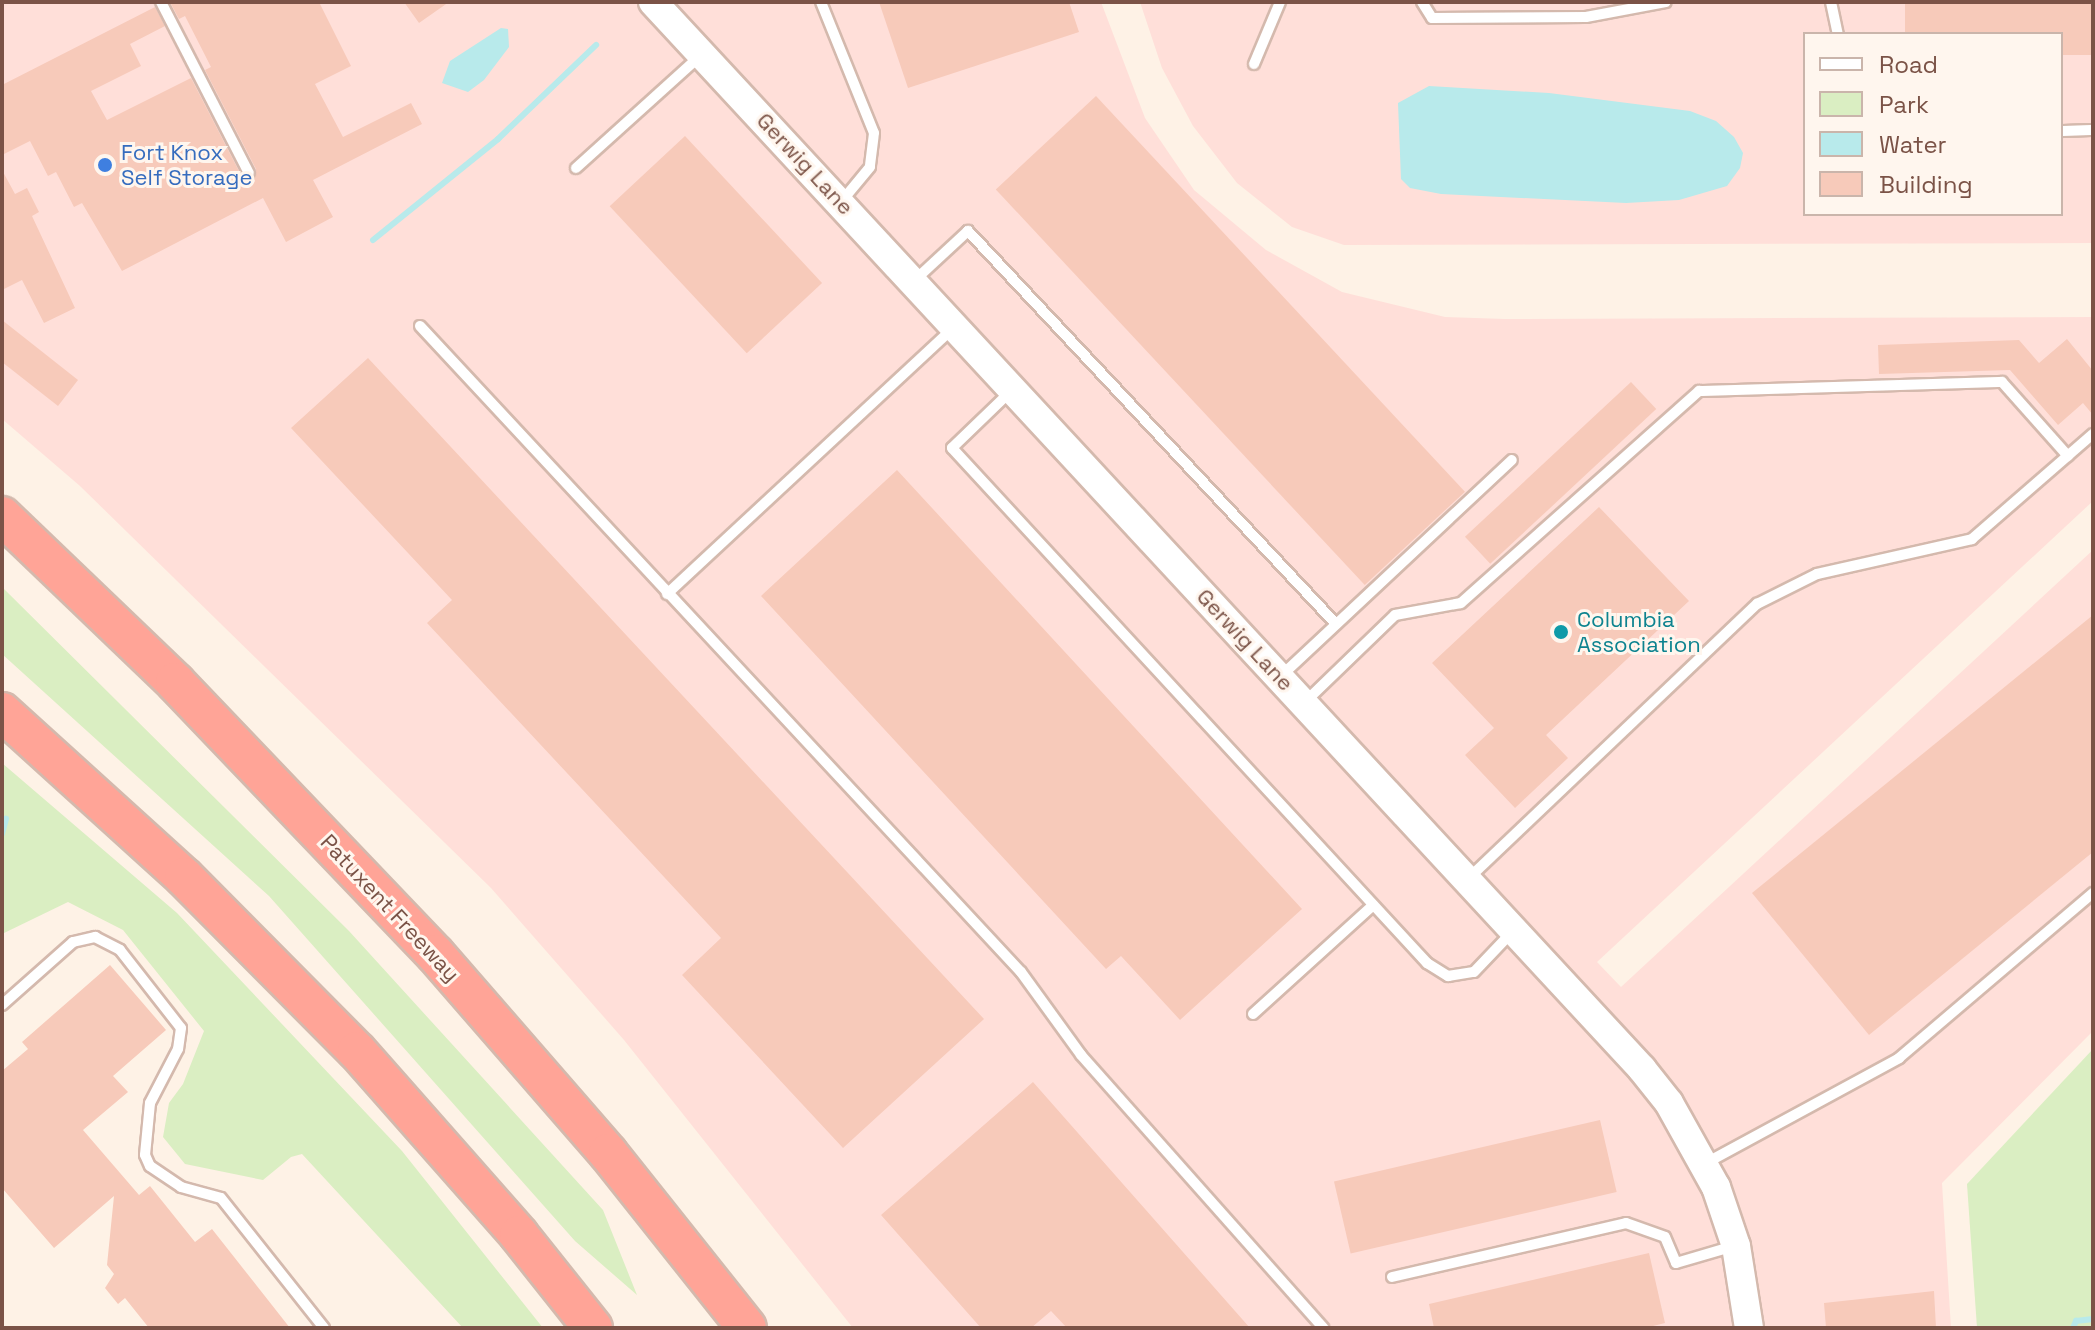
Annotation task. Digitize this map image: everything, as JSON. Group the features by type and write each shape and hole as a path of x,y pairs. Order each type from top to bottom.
{"highway":[{"name":"Patuxent Freeway","path":"2,516 175,682 425,944 598,1140 747,1328"},
{"path":"2,712 184,877 357,1051 519,1235 593,1328"}],"street":[{"name":"Gerwig Lane","path":"653,2 1642,1069 1706,1163 1736,1246 1749,1328"}],"lane":[{"path":"161,2 249,173"},
{"path":"821,2 874,133 870,167 841,202"},
{"path":"1254,64 1280,2"},
{"path":"1422,2 1432,18 1666,2"},
{"path":"1831,2 1838,32"},
{"path":"576,168 702,54"},
{"path":"2063,131 2093,130"},
{"path":"913,282 968,231 1336,624"},
{"path":"420,326 1021,972 1081,1055 1323,1328"},
{"path":"667,594 955,327"},
{"path":"1304,704 1395,615 1461,603 1699,391 2002,382 2068,456"},
{"path":"1013,389 952,448 1373,905 1427,963 1448,976 1474,972 1514,930"},
{"path":"1467,880 1757,604 1817,574 1972,539 2093,434"},
{"path":"1279,677 1512,460"},
{"path":"1706,1163 1899,1058 2093,893"},
{"path":"1253,1014 1373,905"},
{"path":"2,1005 73,942 95,937 120,950 181,1028 178,1049 150,1103 145,1155 150,1166 181,1187 221,1198 324,1328"},
{"path":"1392,1277 1626,1223 1665,1237 1676,1263 1736,1246"}],"shaded area":[{"path":"2,2 1101,2 1145,118 1194,190 1266,250 1342,292 1445,317 1505,319 2093,317 2093,501 1597,962 1621,987 2093,550 2093,1031 1942,1183 1951,1328 853,1328 624,1040 491,888 80,486 2,419"},
{"path":"1140,2 2093,2 2093,243 1344,245 1292,227 1237,183 1193,126 1162,68"}],"green space":[{"path":"2,587 349,931 603,1210 637,1295 575,1241 269,896 2,654"},
{"path":"2,763 177,913 402,1151 543,1328 463,1328 302,1154 291,1157 263,1180 185,1164 163,1137 169,1103 183,1084 204,1031 123,930 68,902 2,934"},
{"path":"2093,1049 2093,1328 1977,1328 1967,1184"}],"water":[{"path":"501,28 508,29 509,47 484,80 468,92 442,83 450,61"},
{"path":"1429,86 1549,93 1690,111 1716,121 1734,137 1743,153 1740,168 1727,186 1679,200 1626,203 1441,194 1410,188 1401,179 1398,103"}],"building":[{"path":"170,2 319,2 351,66 315,84 343,137 411,103 422,124 313,180 333,217 286,242 263,198 122,271 82,203 74,207 56,172 48,176 30,141 2,155 2,85 155,7 165,26 130,44 141,66 91,91 107,120 191,78 242,177 252,180 256,169 205,70 211,67 185,16 179,19"},
{"path":"404,2 449,2 419,23"},
{"path":"879,2 1069,2 1079,32 908,88"},
{"path":"1905,2 2093,2 2093,55 2063,55 2063,32 1905,32"},
{"path":"1096,96 1465,492 1365,585 996,189"},
{"path":"685,136 822,283 747,353 610,206"},
{"path":"2,170 15,194 27,188 39,212 32,216 75,308 44,323 22,280 2,290"},
{"path":"2,320 78,380 58,406 2,362"},
{"path":"2067,339 2093,371 2093,415 2083,403 2058,425 2010,370 1879,374 1878,345 2019,340 2039,363"},
{"path":"368,358 984,1019 843,1148 682,975 721,938 427,623 452,600 291,428"},
{"path":"1631,382 1656,409 1490,564 1465,537"},
{"path":"897,470 1302,909 1180,1020 1121,956 1106,969 761,596"},
{"name":"Columbia Association","path":"1599,507 1689,601 1546,735 1568,758 1515,808 1465,755 1494,728 1432,663"},
{"path":"2093,615 2093,852 1869,1035 1752,893"},
{"path":"110,965 166,1030 113,1076 128,1092 83,1130 139,1195 150,1186 195,1242 212,1229 290,1328 149,1328 125,1298 118,1304 105,1288 114,1274 107,1265 114,1196 54,1248 2,1188 2,1071 28,1049 22,1042"},
{"path":"1033,1082 1250,1328 1067,1328 1051,1311 1031,1328 981,1328 881,1215"},
{"path":"1600,1120 1617,1192 1351,1254 1334,1181"},
{"path":"1649,1253 1665,1323 1645,1328 1434,1328 1429,1304"},
{"path":"1934,1291 1936,1328 1826,1328 1824,1303"}],"waterway":[{"path":"373,240 498,139 596,45"},
{"path":"2,834 6,819"},
{"path":"2073,1328 2076,1321 2093,1319"}],"place":[{"name":"Fort Knox Self Storage","path":"105,165"},
{"name":"Columbia Association","path":"1561,632"}]}
